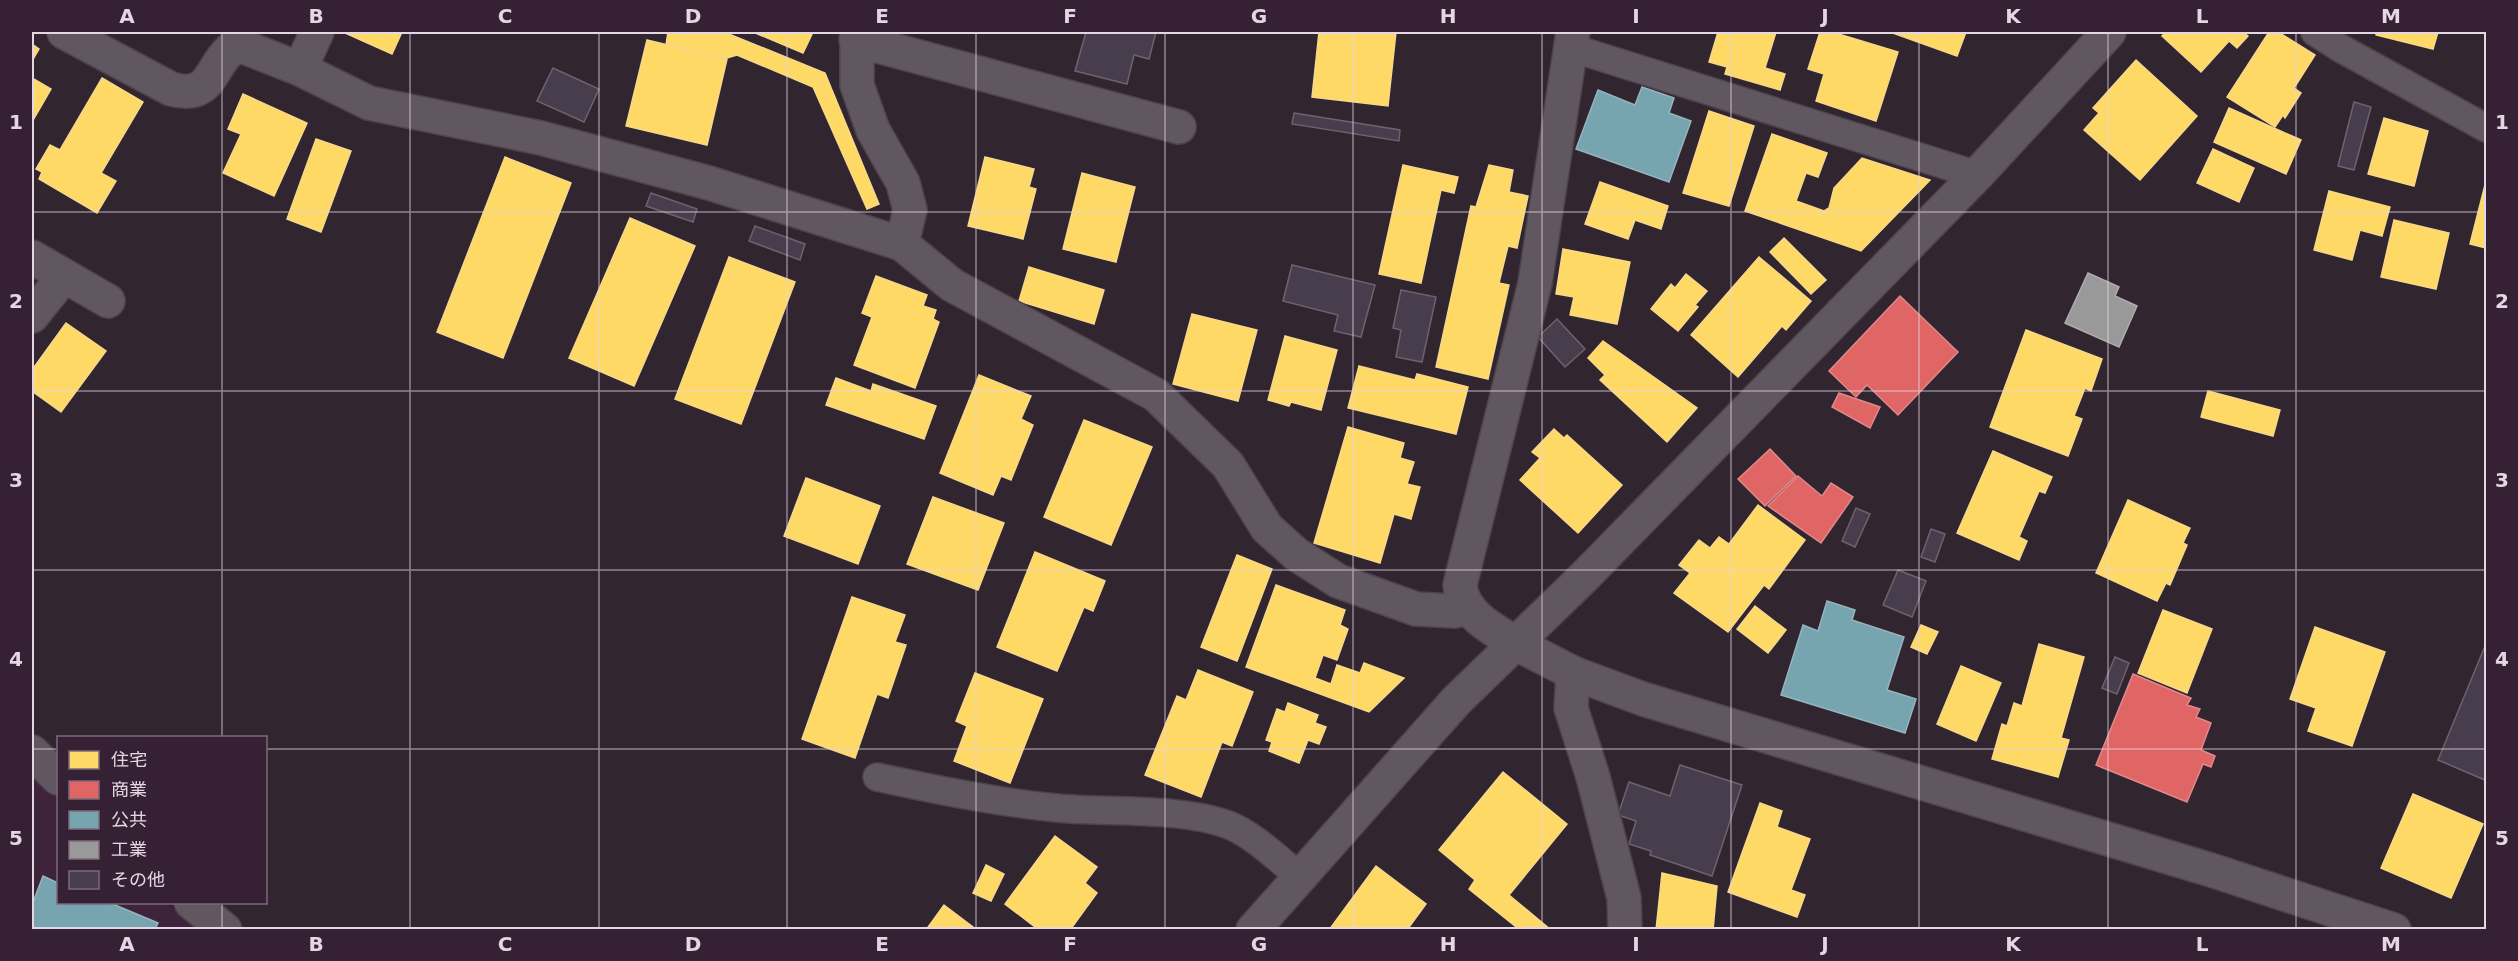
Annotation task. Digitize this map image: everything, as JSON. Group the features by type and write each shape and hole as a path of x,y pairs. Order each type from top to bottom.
{"street":[{"path":"300,69 317,32"},
{"path":"1252,930 1456,701 1517,645 1977,175 2109,32"},
{"path":"76,34 171,89 183,92 204,86 227,51 234,46 244,47 300,69 369,103 541,138 709,183 902,244 952,285 1156,395 1228,465 1267,528 1296,554 1338,581 1416,609 1454,611 1469,608"},
{"path":"902,244 910,210 903,183 873,130 857,85 857,36 1179,127"},
{"path":"1572,40 1535,283 1461,585 1462,597 1469,608 1487,625 1517,645 1573,673 1643,699 2211,870 2394,930"},
{"path":"32,257 108,301"},
{"path":"32,316 64,276"},
{"path":"1573,673 1571,708 1593,777 1624,898 1625,930"},
{"path":"32,752 57,777"},
{"path":"192,904 225,930"}],"lane":[{"path":"2315,32 2487,128"},
{"path":"1572,40 1977,175"},
{"path":"877,777 969,797 1057,808 1183,815 1229,825 1260,844 1299,876"}],"shaded area":[{"path":"32,773 57,798 57,904 166,904 200,929 32,929"}],"building: 住宅":[{"path":"343,32 402,32 392,54"},
{"path":"668,32 724,32 825,73 879,204 867,209 813,87 737,55 727,58 666,45"},
{"path":"753,32 813,32 803,53"},
{"path":"1319,32 1396,32 1388,106 1312,97"},
{"path":"1718,32 1776,32 1765,68 1785,74 1780,90 1725,74 1727,67 1709,62"},
{"path":"1820,32 1832,32 1898,52 1876,121 1816,101 1824,74 1808,69"},
{"path":"1890,32 1966,32 1957,56"},
{"path":"2166,32 2243,32 2248,36 2237,48 2229,41 2201,72 2162,36"},
{"path":"2269,32 2278,32 2315,55 2294,88 2301,93 2285,118 2283,115 2275,127 2227,97"},
{"path":"2376,32 2438,32 2433,49 2376,35"},
{"path":"647,40 727,59 707,145 626,126"},
{"path":"32,44 39,49 32,61"},
{"path":"2136,60 2197,116 2140,180 2084,130 2099,113 2093,108"},
{"path":"32,78 51,89 32,122"},
{"path":"102,78 143,102 101,173 116,181 97,213 39,179 42,172 36,169 50,145 60,150"},
{"path":"243,94 307,123 274,196 223,173 241,134 228,129"},
{"path":"2229,108 2301,140 2286,174 2214,142"},
{"path":"1709,111 1754,126 1729,206 1683,193"},
{"path":"2384,118 2428,131 2414,186 2368,174"},
{"path":"1772,134 1827,153 1818,177 1806,173 1796,201 1824,211 1829,208 1834,188 1862,158 1930,180 1861,251 1745,211"},
{"path":"316,139 351,151 321,232 287,219"},
{"path":"2213,149 2254,168 2239,202 2197,183"},
{"path":"505,157 571,183 503,358 437,332"},
{"path":"985,157 1034,169 1029,187 1036,189 1023,239 968,226"},
{"path":"1403,165 1458,177 1454,193 1441,190 1421,283 1379,274"},
{"path":"1489,165 1513,170 1509,192 1528,196 1517,248 1508,246 1499,283 1509,285 1488,379 1436,367 1471,206 1476,207"},
{"path":"1082,173 1135,187 1116,262 1063,249"},
{"path":"2486,181 2486,248 2470,244"},
{"path":"1600,182 1668,206 1661,229 1635,220 1628,239 1585,224"},
{"path":"2329,191 2390,207 2382,236 2360,230 2352,260 2314,250"},
{"path":"630,218 695,246 634,386 569,358"},
{"path":"2394,220 2449,233 2436,289 2381,277"},
{"path":"1784,238 1826,280 1811,294 1770,252"},
{"path":"1563,249 1630,262 1617,324 1570,315 1574,297 1556,294"},
{"path":"729,257 795,282 741,424 675,399"},
{"path":"1759,257 1811,301 1786,330 1782,326 1738,377 1691,335"},
{"path":"1029,267 1104,290 1094,324 1019,301"},
{"path":"1686,274 1707,291 1695,305 1698,307 1678,331 1651,309 1671,284 1675,288"},
{"path":"876,276 927,295 923,306 936,310 933,319 939,322 915,388 854,365 872,317 862,313"},
{"path":"1192,314 1257,330 1238,401 1173,384"},
{"path":"66,323 106,351 61,412 32,391 32,370"},
{"path":"2026,330 2102,359 2091,391 2085,388 2074,416 2082,419 2068,456 1990,427"},
{"path":"1285,336 1337,350 1321,410 1291,402 1289,406 1268,400"},
{"path":"1603,341 1697,408 1667,442 1600,380 1605,375 1588,358"},
{"path":"1359,366 1415,380 1417,374 1468,387 1456,434 1348,408"},
{"path":"979,375 1031,396 1021,419 1033,425 1011,480 1001,476 993,495 940,473"},
{"path":"836,378 871,391 873,384 936,406 924,439 826,405"},
{"path":"2208,391 2280,410 2273,436 2201,417"},
{"path":"1084,420 1152,447 1111,545 1044,517"},
{"path":"1348,427 1404,443 1400,458 1414,462 1407,484 1420,487 1411,519 1394,514 1380,563 1314,543"},
{"path":"1554,429 1564,438 1567,435 1622,485 1578,533 1520,480 1540,458 1532,452"},
{"path":"1993,451 2052,477 2045,493 2039,491 2019,537 2027,541 2019,560 1957,533"},
{"path":"806,478 880,506 858,564 784,536"},
{"path":"933,497 1004,523 978,590 907,564"},
{"path":"2128,500 2190,528 2183,543 2187,545 2170,585 2166,583 2157,601 2096,573"},
{"path":"1758,505 1805,540 1769,589 1764,585 1728,632 1674,593 1690,573 1679,565 1699,540 1710,548 1719,537 1729,544"},
{"path":"1035,552 1105,581 1093,611 1084,607 1057,671 997,647"},
{"path":"1237,555 1272,569 1237,661 1201,647"},
{"path":"1276,585 1345,610 1340,625 1348,629 1337,660 1323,655 1315,678 1331,684 1337,665 1360,673 1364,663 1404,678 1369,712 1246,667"},
{"path":"852,597 905,615 895,642 906,645 888,698 877,694 855,758 802,739"},
{"path":"1755,606 1786,630 1768,653 1737,629"},
{"path":"2163,610 2212,629 2187,693 2138,673"},
{"path":"1921,625 1938,632 1927,654 1911,647"},
{"path":"2315,627 2385,652 2352,746 2308,731 2316,708 2290,699"},
{"path":"2039,644 2084,657 2061,738 2069,740 2058,777 1992,759 2002,724 2007,726 2014,703 2022,706"},
{"path":"1961,666 2001,683 1976,741 1937,724"},
{"path":"1198,670 1253,692 1232,746 1222,742 1201,797 1145,775 1177,696 1186,700"},
{"path":"975,673 1043,699 1010,783 954,761 967,726 956,721"},
{"path":"1288,703 1318,715 1315,723 1326,727 1319,744 1308,740 1299,763 1269,751 1272,742 1266,740 1277,709 1285,712"},
{"path":"1503,772 1567,824 1509,895 1551,930 1520,930 1469,889 1475,880 1439,850"},
{"path":"2413,794 2483,824 2451,898 2381,868"},
{"path":"1760,803 1782,811 1777,827 1810,839 1791,890 1805,895 1797,917 1728,892"},
{"path":"1055,836 1097,867 1085,883 1097,893 1070,930 1039,930 1005,904"},
{"path":"986,865 1004,874 991,901 973,893"},
{"path":"1376,866 1426,904 1407,930 1329,930"},
{"path":"1662,873 1717,886 1713,930 1656,930"},
{"path":"944,905 977,930 926,930"}],"building: 商業":[{"path":"1900,296 1958,352 1898,415 1867,385 1856,397 1829,371"},
{"path":"1839,393 1880,407 1870,428 1832,407"},
{"path":"1770,449 1796,476 1765,506 1738,479"},
{"path":"1798,476 1822,496 1831,483 1853,497 1821,543 1768,506"},
{"path":"2133,674 2191,698 2187,705 2200,709 2196,717 2211,723 2201,750 2215,756 2211,767 2203,764 2187,802 2096,765"}],"building: 公共":[{"path":"1642,87 1674,98 1669,113 1691,121 1669,182 1576,149 1598,90 1635,105"},
{"path":"1827,601 1855,610 1852,620 1904,637 1887,690 1916,699 1905,733 1781,695 1803,625 1818,631"},
{"path":"43,876 57,883 57,904 113,904 158,923 155,930 32,930 32,905"}],"building: 工業":[{"path":"2088,273 2119,287 2115,296 2137,306 2119,347 2065,323"}],"building: その他":[{"path":"1086,32 1156,32 1149,59 1134,55 1127,84 1075,71"},
{"path":"553,68 599,89 584,122 537,101"},
{"path":"2354,102 2371,107 2354,170 2338,166"},
{"path":"1294,113 1400,130 1399,141 1292,124"},
{"path":"651,193 697,209 693,222 646,206"},
{"path":"755,226 805,244 800,260 749,241"},
{"path":"1292,265 1375,285 1361,337 1334,331 1338,315 1283,301"},
{"path":"1401,290 1436,297 1422,362 1396,357 1401,330 1393,328"},
{"path":"1557,319 1585,349 1565,367 1538,337"},
{"path":"1856,508 1870,514 1855,547 1842,541"},
{"path":"1931,529 1945,534 1935,562 1921,557"},
{"path":"1898,570 1926,581 1912,617 1883,605"},
{"path":"2486,647 2485,780 2438,760"},
{"path":"2115,657 2129,663 2117,694 2102,688"},
{"path":"1680,765 1742,785 1712,876 1650,855 1651,851 1629,844 1636,821 1618,815 1629,782 1670,796"}]}
